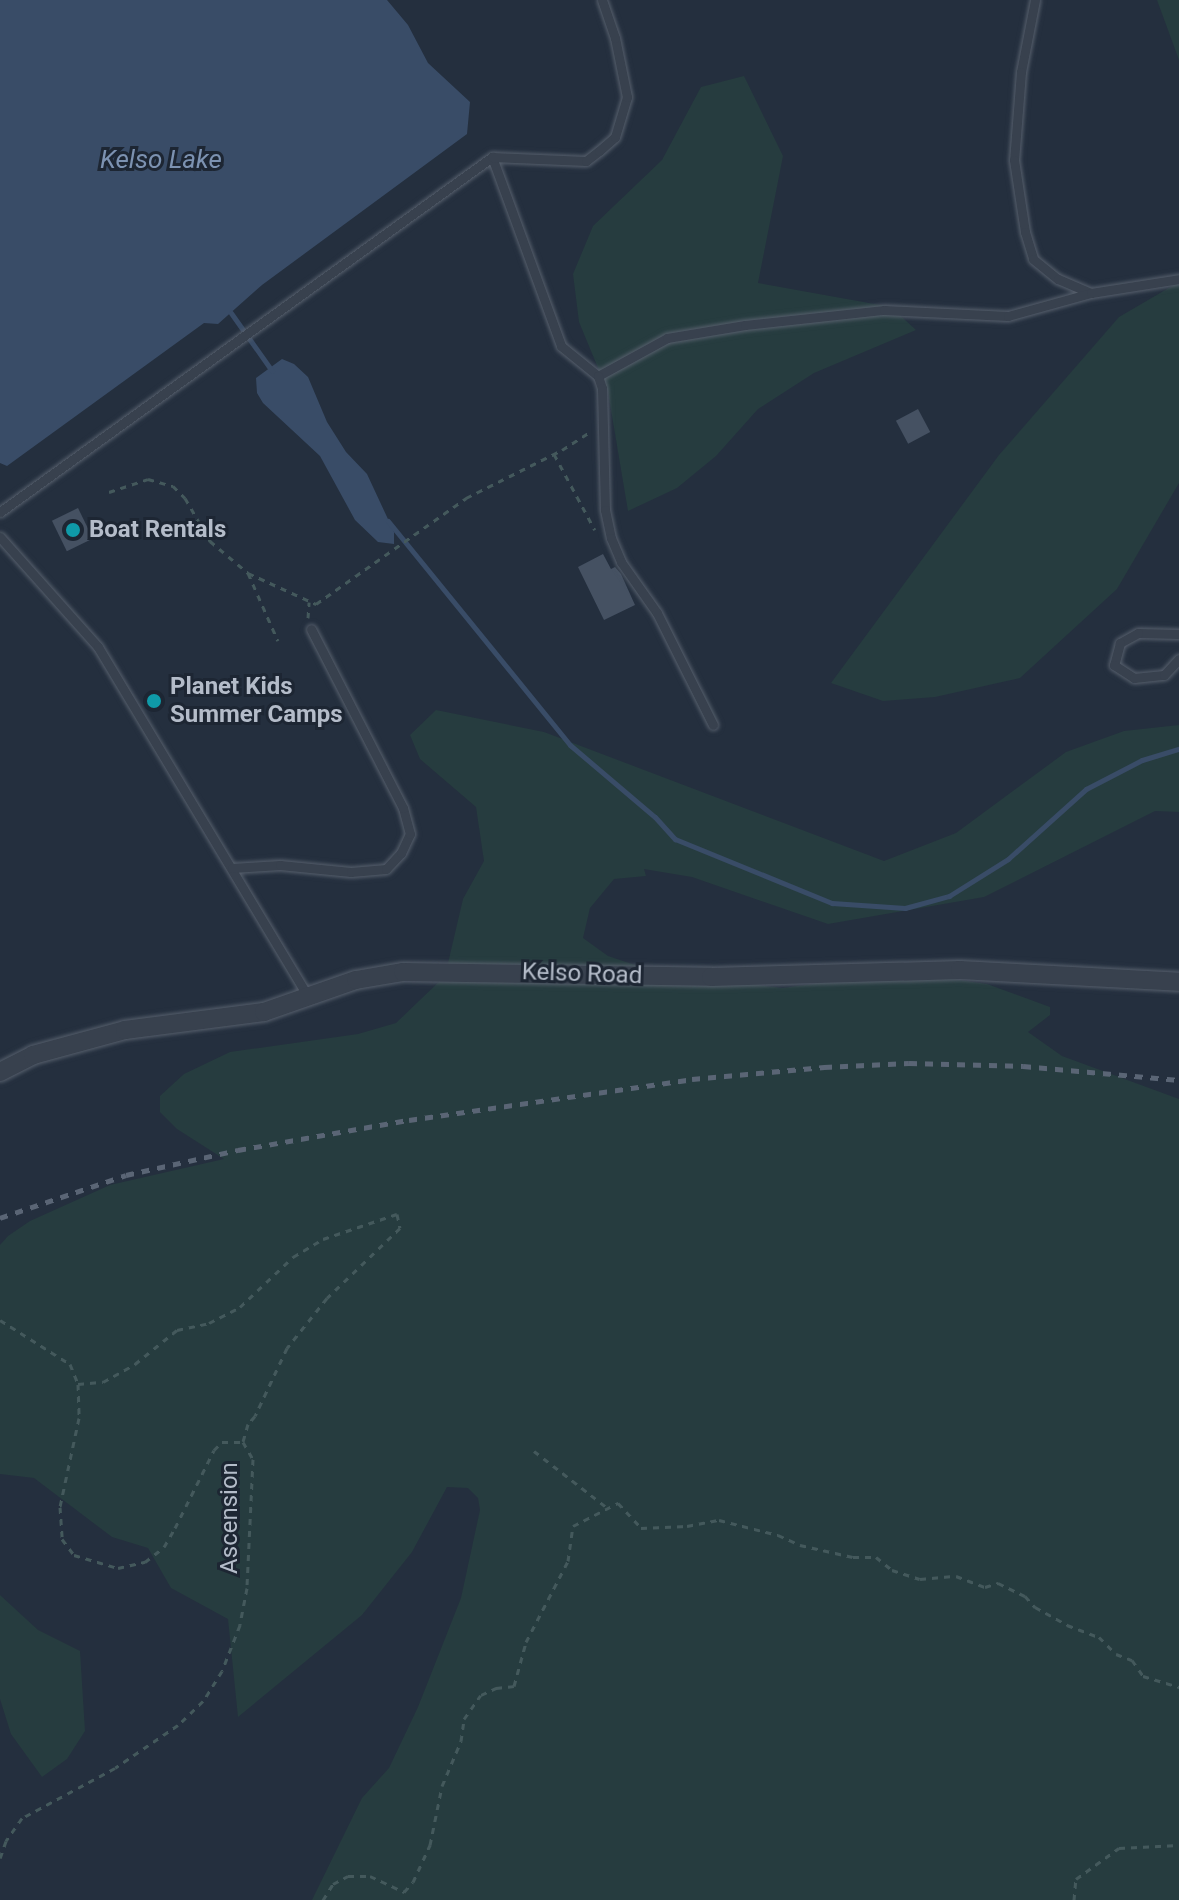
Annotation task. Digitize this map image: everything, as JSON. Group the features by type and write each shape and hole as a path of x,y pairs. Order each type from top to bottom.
{"street":[{"name":"Kelso Road","path":"0,1072 33,1055 125,1030 264,1012 356,980 403,972 711,977 960,970 1179,982"}],"lane":[{"path":"0,512 492,157 586,161 615,137 627,97 615,38 602,0"},
{"path":"1035,0 1021,72 1014,160 1025,232 1033,259 1058,279 1091,293"},
{"path":"492,157 561,346 598,376 602,388 605,510 611,538 621,562 657,613 713,725"},
{"path":"598,376 667,338 714,330 808,316 884,310 1008,316 1091,293 1179,279"},
{"path":"0,537 98,647 308,997"},
{"path":"232,868 280,865 351,872 386,869 401,853 410,834 403,808 311,629"},
{"path":"1179,634 1138,633 1120,643 1114,665 1134,678 1164,675 1179,659"}],"path":[{"path":"109,492 148,479 173,486 185,498 210,541 248,573 316,604 331,597 466,498 554,454 603,423"},
{"path":"554,454 595,530"},
{"path":"248,573 278,641"},
{"path":"309,602 311,629"},
{"path":"0,1320 70,1364 78,1384 103,1382 135,1364 177,1330 209,1323 240,1307 293,1257 323,1239 397,1214 400,1228 327,1298 287,1348 255,1416 248,1424 243,1442"},
{"name":"Ascension","path":"0,1858 6,1841 22,1818 115,1768 178,1725 203,1701 222,1671 240,1625 247,1588 253,1459 243,1442 222,1442 214,1450 164,1547 145,1562 118,1568 98,1565 74,1555 62,1539 60,1507 79,1418 78,1384"},
{"path":"534,1451 605,1506"},
{"path":"405,1900 404,1892 413,1882 430,1845 442,1786 461,1741 464,1719 481,1695 496,1688 514,1686 526,1642 568,1561 573,1526 605,1506 618,1503 641,1528 687,1526 719,1520 778,1535 800,1545 853,1557 876,1557 892,1570 920,1579 956,1576 985,1587 998,1583 1025,1596 1035,1607 1067,1625 1099,1637 1116,1654 1132,1660 1143,1676 1179,1687"},
{"path":"1074,1900 1076,1879 1119,1848 1179,1845"},
{"path":"323,1900 333,1884 348,1876 370,1876 404,1892"}],"green space":[{"path":"1157,0 1179,0 1179,60"},
{"path":"744,76 783,156 758,283 891,307 916,330 814,373 758,409 716,456 677,488 628,511 608,392 579,322 573,274 593,226 662,160 701,87"},
{"path":"1179,282 1179,483 1117,589 1020,678 935,697 883,701 831,683 999,455 1119,317"},
{"path":"436,710 544,732 884,861 956,833 1066,752 1124,731 1179,725 1179,812 1155,811 984,897 828,924 692,877 644,869 646,876 614,879 590,908 583,938 608,956 659,973 782,988 903,972 987,984 1050,1007 1050,1015 1028,1032 1062,1056 1179,1099 1179,1900 312,1900 362,1798 389,1768 418,1707 461,1598 480,1510 478,1498 468,1488 447,1487 412,1552 362,1615 238,1717 228,1619 171,1588 148,1548 112,1537 34,1478 0,1474 0,1245 8,1236 30,1221 110,1185 224,1159 177,1129 160,1112 160,1096 184,1074 230,1052 358,1034 396,1023 445,976 463,899 484,861 476,807 420,759 410,735"},
{"path":"0,1595 38,1630 80,1651 85,1731 67,1759 42,1777 11,1734 0,1699"}],"water":[{"name":"Kelso Lake","path":"0,0 387,0 408,25 428,63 470,102 467,134 262,285 218,324 204,323 7,466 0,463"},
{"path":"282,359 294,364 308,377 327,422 346,452 367,474 394,532 394,544 378,542 355,520 320,456 263,403 257,393 256,378"}],"building":[{"path":"918,409 930,432 908,444 896,421"},
{"name":"Boat Rentals","path":"78,508 93,539 67,551 52,521"},
{"path":"603,554 611,569 615,567 621,574 635,605 604,620 578,567"}],"waterway":[{"path":"231,313 272,371"},
{"path":"388,521 570,745 655,817 675,839 832,903 905,908 949,896 1008,859 1086,789 1142,760 1179,749"}],"railway":[{"path":"0,1218 126,1175 238,1150 409,1120 692,1079 909,1063 1023,1066 1179,1080"}],"place":[{"name":"Boat Rentals","path":"73,530"},
{"name":"Planet Kids Summer Camps","path":"154,701"}]}
